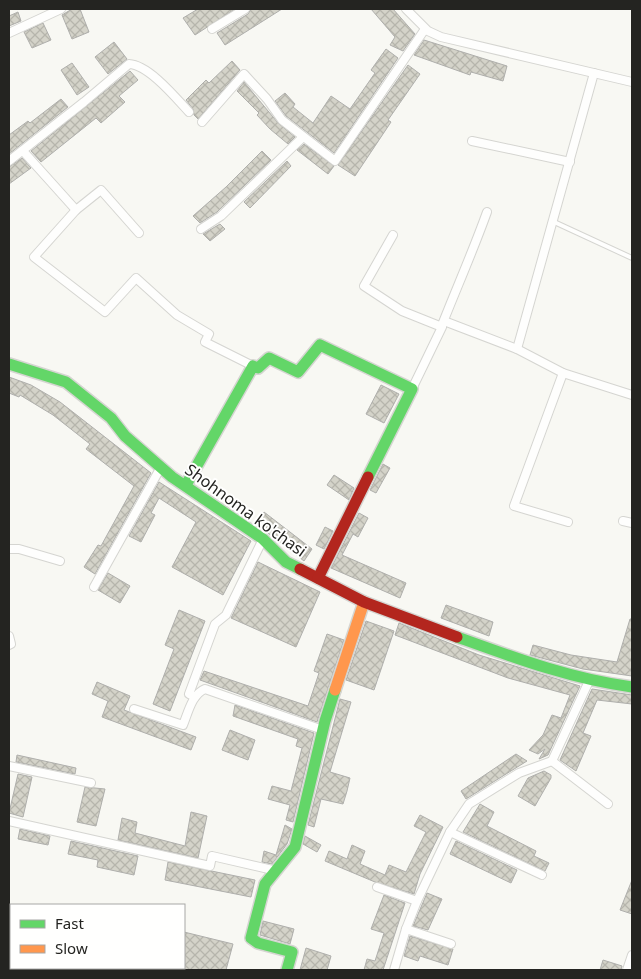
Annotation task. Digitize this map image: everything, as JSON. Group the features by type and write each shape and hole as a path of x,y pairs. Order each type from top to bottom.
{"street":[{"path":"9,34 61,9"},
{"path":"212,29 245,9"},
{"path":"406,9 425,29 441,37 632,82"},
{"path":"202,122 244,74 282,120 335,161 425,29"},
{"path":"9,161 129,64 136,64 163,84 189,112"},
{"path":"518,349 594,73"},
{"path":"201,229 216,217 221,216 303,136"},
{"path":"472,141 570,162"},
{"path":"22,151 76,210"},
{"path":"140,233 101,190 76,210 34,258 105,312 136,278 177,315 209,334 205,342 258,368 269,358 298,372 320,345 412,390"},
{"path":"318,578 443,324 462,274 468,265 487,212"},
{"path":"392,235 364,286 402,311 518,349 564,373 632,395"},
{"name":"Shohnoma ko'chasi","path":"9,364 40,372 66,382 111,418 125,436 161,467 263,539 286,562 364,602 545,669 589,680 632,687"},
{"path":"186,485 253,366"},
{"path":"564,373 514,506 568,522"},
{"path":"94,587 161,467"},
{"path":"623,521 632,523"},
{"path":"196,696 189,694 216,624 226,615 263,539"},
{"path":"9,549 19,549 60,560"},
{"path":"287,970 292,952 258,943 251,938 264,884 277,871 295,847 323,730 364,602"},
{"path":"9,636 12,644 9,645"},
{"path":"394,970 406,929 417,901 450,832 469,804 519,772 552,761 589,680"},
{"path":"134,709 183,725 199,691 205,689 269,713 323,730"},
{"path":"552,761 608,804"},
{"path":"9,766 91,783"},
{"path":"9,821 210,866 212,856 277,871"},
{"path":"450,832 542,875"},
{"path":"377,887 417,901"},
{"path":"406,929 451,944"},
{"path":"627,970 632,955"}],"lane":[{"path":"552,221 632,258"}],"building":[{"path":"72,9 80,9 89,32 72,39 62,15"},
{"path":"198,9 235,9 195,35 183,18"},
{"path":"251,9 282,9 225,45 217,33 248,14"},
{"path":"371,9 393,9 415,34 403,51 390,45 395,37"},
{"path":"18,12 21,21 9,26 9,16"},
{"path":"43,23 51,40 32,48 24,32"},
{"path":"424,40 507,66 503,81 471,72 470,75 414,55"},
{"path":"114,42 127,59 108,74 95,57"},
{"path":"386,49 398,58 334,153 286,116 275,101 285,93 295,104 293,107 313,123 331,96 350,109 375,73 371,70"},
{"path":"232,61 240,70 198,119 186,100 206,80 209,83"},
{"path":"72,63 89,87 77,95 61,70"},
{"path":"408,65 420,74 388,120 391,122 355,176 338,165"},
{"path":"130,71 138,80 119,96 125,102 101,123 96,118 41,162 31,151"},
{"path":"244,82 278,123 295,137 288,144 270,129 257,115 259,113 237,91"},
{"path":"61,99 68,107 9,154 9,135 28,121 30,123"},
{"path":"304,144 334,166 328,174 297,150"},
{"path":"262,151 271,160 217,212 200,223 193,216 226,187"},
{"path":"22,158 31,168 9,184 9,167"},
{"path":"287,161 291,166 250,208 244,202"},
{"path":"220,224 225,229 210,241 203,234"},
{"path":"9,377 31,385 60,402 151,473 95,574 84,567 98,545 101,546 134,486 86,449 90,444 53,415 20,395 19,397 9,393"},
{"path":"381,385 399,394 384,423 366,414"},
{"path":"383,464 390,468 376,493 370,490"},
{"path":"334,475 354,488 349,500 327,485"},
{"path":"159,482 251,541 223,595 172,567 196,522 159,498 151,513 155,515 141,542 129,536"},
{"path":"264,512 312,549 304,561 255,523"},
{"path":"359,513 368,518 358,537 353,534 342,555 406,583 400,598 331,568"},
{"path":"325,527 333,531 324,549 316,545"},
{"path":"258,562 320,592 296,647 231,618"},
{"path":"108,573 130,586 120,603 98,590"},
{"path":"446,605 493,622 489,636 441,618"},
{"path":"179,610 205,621 170,711 153,704 174,649 165,645"},
{"path":"630,619 632,619 632,676 583,669 530,655 533,645 571,655 617,662"},
{"path":"366,621 394,631 374,690 346,680"},
{"path":"399,623 479,655 580,686 548,755 539,759 545,749 538,754 529,750 543,735 552,715 561,718 570,695 508,678 395,635"},
{"path":"327,634 344,640 317,722 200,680 204,671 308,706 319,673 314,671"},
{"path":"97,682 130,696 124,710 196,737 191,750 102,717 108,701 92,694"},
{"path":"592,689 632,695 632,704 597,700 583,733 591,736 576,771 560,760"},
{"path":"340,699 351,702 330,772 350,778 343,804 321,799 314,827 308,825"},
{"path":"235,705 314,733 293,822 286,820 290,805 268,799 272,786 291,791 302,748 296,746 298,739 233,716"},
{"path":"230,730 255,740 248,760 222,750"},
{"path":"516,754 527,761 466,799 461,791"},
{"path":"17,755 76,768 75,774 16,762"},
{"path":"544,771 551,775 551,778 535,806 518,796 528,778"},
{"path":"18,774 32,777 23,817 9,813"},
{"path":"85,787 105,789 96,826 77,822"},
{"path":"480,804 494,812 487,826 536,851 534,856 549,863 545,871 463,832"},
{"path":"191,812 207,816 198,858 118,840 122,818 137,822 135,833 185,846"},
{"path":"420,815 443,827 420,874 414,894 375,882 325,861 329,851 347,859 352,845 365,851 360,864 385,875 389,865 406,872 426,832 414,826"},
{"path":"285,825 292,829 287,844 272,864 262,862 264,851 276,855"},
{"path":"20,829 50,836 48,845 18,839"},
{"path":"305,836 321,845 317,852 303,844"},
{"path":"71,841 138,856 134,875 97,867 98,860 68,854"},
{"path":"456,841 517,870 511,883 450,854"},
{"path":"168,862 255,880 251,897 165,880"},
{"path":"632,880 632,914 620,910"},
{"path":"427,893 442,899 428,930 413,926"},
{"path":"384,895 405,903 383,970 364,970 367,959 375,961 384,933 371,929"},
{"path":"263,921 294,929 290,944 260,935"},
{"path":"185,932 233,944 226,970 184,970"},
{"path":"410,936 453,949 448,965 420,956 418,961 404,956"},
{"path":"306,948 331,956 327,970 300,970"},
{"path":"603,960 622,966 621,970 600,970"}],"traffic: fast":[{"path":"186,485 253,366 258,368 269,358 298,372 320,345 412,389 368,477"},
{"path":"9,364 66,382 111,418 125,436 172,477 263,539 286,562 300,569"},
{"path":"457,637 565,673 632,687"},
{"path":"287,970 292,952 258,943 251,938 265,884 295,847 325,721 335,690"}],"traffic: slow":[{"path":"335,690 364,602"}],"traffic: jam":[{"path":"318,578 368,477"},
{"path":"300,569 364,602 457,637"}]}
